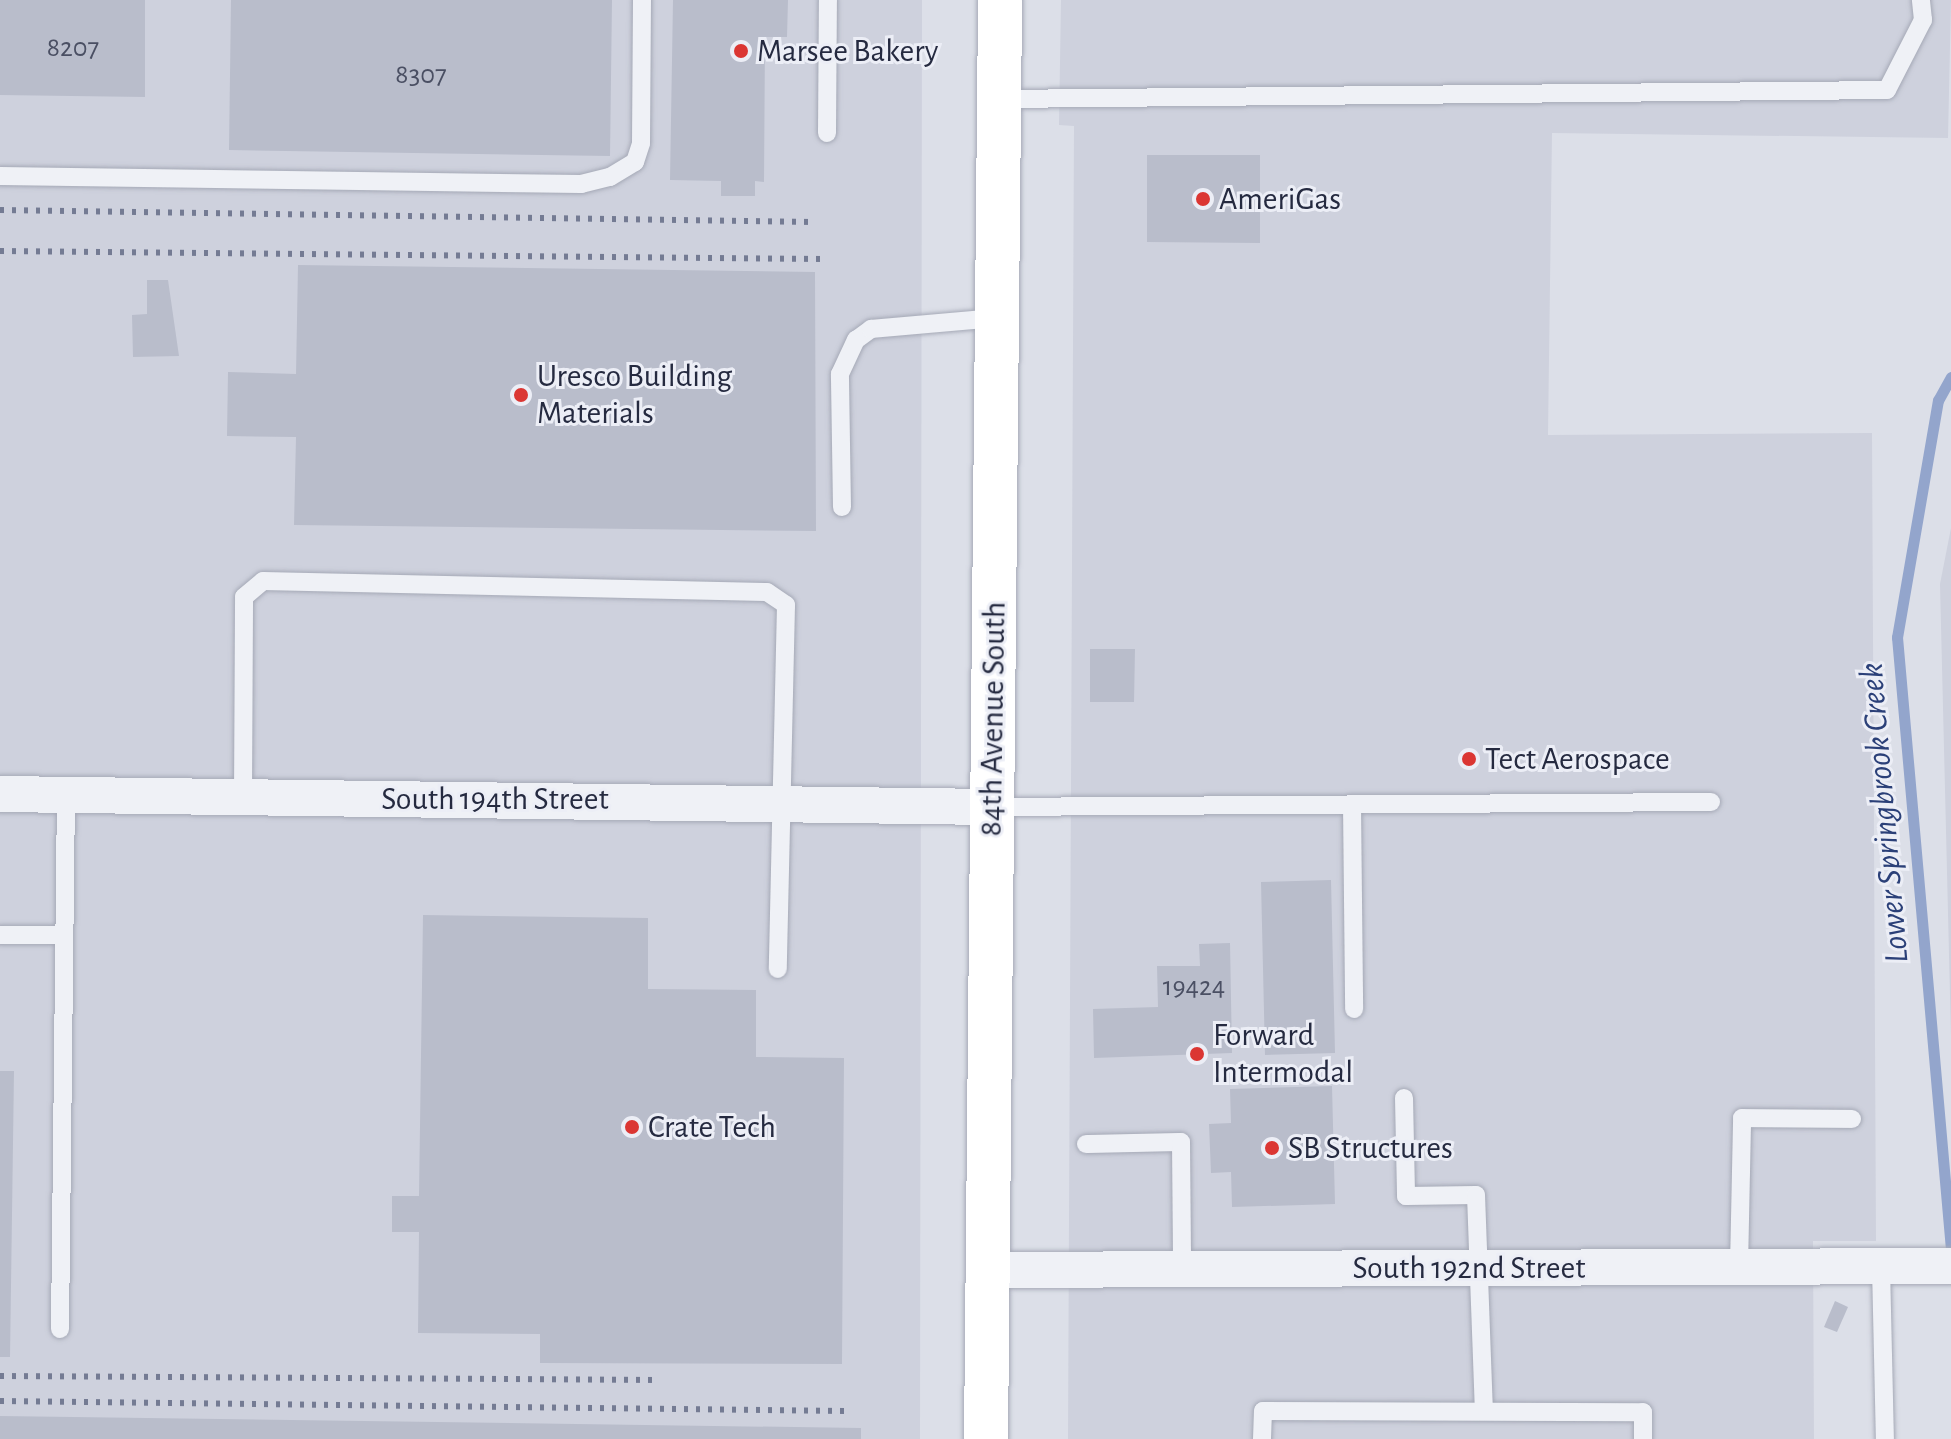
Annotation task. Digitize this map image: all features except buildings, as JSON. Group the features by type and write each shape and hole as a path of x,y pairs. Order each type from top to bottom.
{"main road":[{"name":"84th Avenue South","path":"986,1439 1000,0"}],"street":[{"name":"South 194th Street","path":"0,794 990,807"},
{"name":"South 192nd Street","path":"987,1270 1951,1266"}],"lane":[{"path":"0,176 581,184 610,177 635,162 641,143 642,0"},
{"path":"827,133 828,0"},
{"path":"1000,99 1887,90 1923,20 1921,0"},
{"path":"842,507 840,374 856,340 871,329 999,318"},
{"path":"243,797 244,597 263,581 767,592 786,605 778,969"},
{"path":"60,1329 66,795"},
{"path":"990,807 1711,802"},
{"path":"1352,804 1354,1009"},
{"path":"0,935 64,935"},
{"path":"1404,1098 1406,1196 1476,1195 1484,1411"},
{"path":"1739,1267 1742,1118 1852,1119"},
{"path":"1086,1144 1181,1142 1182,1269"},
{"path":"1885,1439 1895,1266"},
{"path":"1262,1439 1263,1411 1643,1412 1643,1439"}],"shaded area":[{"path":"0,0 922,0 920,1439 0,1439"},
{"path":"1061,0 1951,0 1948,138 1552,133 1548,435 1872,433 1876,1241 1813,1241 1814,1439 1068,1439 1074,126 1059,125"},
{"path":"1951,528 1951,1036 1940,584"}],"waterway":[{"name":"Lower Springbrook Creek","path":"1951,377 1938,400 1897,637 1951,1249"}],"railway":[{"path":"0,210 813,222"},
{"path":"0,251 824,259"},
{"path":"0,1376 659,1380"},
{"path":"0,1401 845,1411"}],"place":[{"name":"Marsee Bakery","path":"741,51"},
{"name":"AmeriGas","path":"1203,199"},
{"name":"Uresco Building Materials","path":"521,395"},
{"name":"Tect Aerospace","path":"1469,759"},
{"name":"Forward Intermodal","path":"1197,1054"},
{"name":"Crate Tech","path":"632,1127"},
{"name":"SB Structures","path":"1272,1148"}]}
